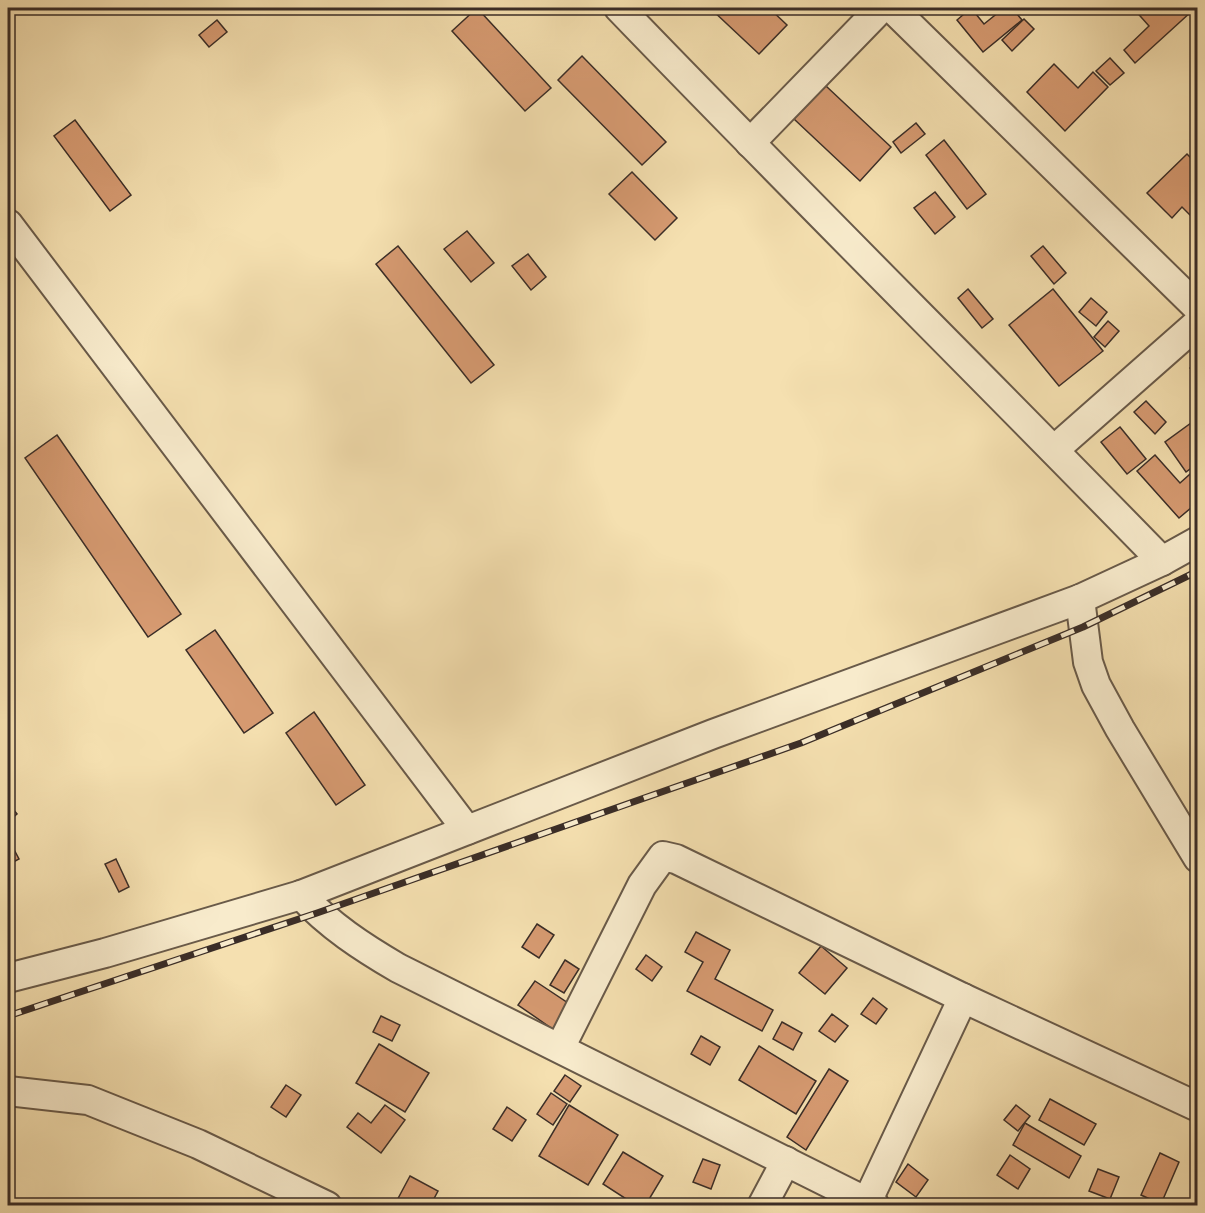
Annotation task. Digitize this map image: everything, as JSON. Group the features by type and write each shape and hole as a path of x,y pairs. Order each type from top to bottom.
{"street":[{"path":"620,8 1162,561"},
{"path":"750,143 881,8"},
{"path":"892,8 1197,308"},
{"path":"8,224 467,830"},
{"path":"1054,450 1197,323"},
{"path":"8,978 105,953 301,895 724,730 1080,599 1162,561 1197,541"},
{"path":"1080,599 1088,662 1096,685 1197,858"},
{"path":"560,1048 642,885 663,856 676,859 963,998 1197,1107"},
{"path":"301,895 317,913 370,952 399,968 871,1204 963,998"},
{"path":"8,1091 88,1100 198,1144 327,1206"},
{"path":"762,1206 786,1161"}],"building":[{"path":"477,8 551,88 525,111 452,31"},
{"path":"710,8 769,8 787,25 759,54"},
{"path":"971,8 984,24 1004,8 1012,8 1022,20 983,52 957,20"},
{"path":"1133,8 1189,8 1192,11 1135,63 1124,50 1149,26"},
{"path":"1024,19 1034,29 1012,51 1002,40"},
{"path":"217,20 227,32 209,47 199,35"},
{"path":"582,56 666,142 642,165 558,80"},
{"path":"1110,58 1124,73 1110,85 1096,71"},
{"path":"1054,64 1078,88 1093,72 1108,87 1065,131 1027,92"},
{"path":"826,86 891,147 860,181 794,119"},
{"path":"75,120 131,195 110,211 54,136"},
{"path":"916,123 925,134 901,153 893,142"},
{"path":"944,140 986,194 967,209 926,155"},
{"path":"1187,154 1198,165 1198,223 1182,207 1172,218 1147,193"},
{"path":"632,172 677,218 655,240 609,194"},
{"path":"935,192 955,217 935,234 914,208"},
{"path":"467,231 494,263 471,282 444,249"},
{"path":"398,246 494,365 471,383 376,264"},
{"path":"1043,246 1066,273 1054,284 1031,256"},
{"path":"528,254 546,277 531,290 512,266"},
{"path":"968,289 993,319 982,328 958,298"},
{"path":"1053,289 1103,351 1059,386 1009,325"},
{"path":"1091,298 1107,312 1096,326 1079,312"},
{"path":"1108,321 1119,331 1105,347 1094,337"},
{"path":"1198,361 1198,376 1190,368"},
{"path":"1146,401 1166,422 1155,434 1134,412"},
{"path":"1191,423 1198,432 1198,463 1186,472 1165,442"},
{"path":"1120,427 1146,459 1127,474 1101,442"},
{"path":"57,435 181,614 148,637 25,458"},
{"path":"1155,455 1180,483 1198,467 1198,502 1179,518 1137,471"},
{"path":"215,630 273,713 244,733 186,650"},
{"path":"314,712 365,785 336,805 286,733"},
{"path":"8,803 17,814 8,822"},
{"path":"10,842 19,859 8,865 8,844"},
{"path":"116,859 129,887 119,892 105,864"},
{"path":"537,924 554,935 539,958 522,947"},
{"path":"696,932 730,950 715,979 773,1010 762,1031 687,991 703,962 685,952"},
{"path":"821,946 847,968 825,994 799,973"},
{"path":"646,955 662,967 652,981 636,969"},
{"path":"565,960 579,969 564,993 550,985"},
{"path":"535,981 571,1005 554,1030 518,1005"},
{"path":"873,998 887,1009 876,1024 861,1014"},
{"path":"832,1014 848,1026 835,1042 819,1031"},
{"path":"381,1016 400,1025 392,1041 373,1032"},
{"path":"782,1022 802,1033 793,1050 773,1039"},
{"path":"701,1036 720,1047 710,1065 691,1054"},
{"path":"379,1044 429,1073 405,1112 356,1083"},
{"path":"759,1046 816,1081 796,1114 739,1080"},
{"path":"829,1069 848,1081 806,1150 787,1137"},
{"path":"565,1075 581,1086 570,1102 554,1091"},
{"path":"286,1085 301,1095 286,1117 271,1107"},
{"path":"551,1093 567,1104 553,1125 537,1114"},
{"path":"1050,1099 1096,1124 1084,1145 1039,1120"},
{"path":"385,1105 405,1120 381,1153 347,1127 358,1113 371,1123"},
{"path":"569,1105 618,1135 588,1185 539,1156"},
{"path":"1016,1105 1030,1116 1018,1131 1004,1120"},
{"path":"507,1107 526,1120 512,1141 493,1129"},
{"path":"1025,1123 1081,1156 1069,1178 1013,1145"},
{"path":"623,1152 663,1176 645,1206 637,1206 603,1184"},
{"path":"1160,1153 1179,1162 1161,1204 1141,1195"},
{"path":"1010,1155 1030,1169 1018,1189 997,1175"},
{"path":"703,1159 720,1165 711,1189 693,1182"},
{"path":"908,1164 928,1180 916,1197 896,1182"},
{"path":"1098,1169 1119,1177 1110,1199 1089,1191"},
{"path":"410,1176 438,1191 430,1206 394,1206"}],"railway":[{"path":"8,1016 317,913 801,743 1083,627 1198,571"}]}
